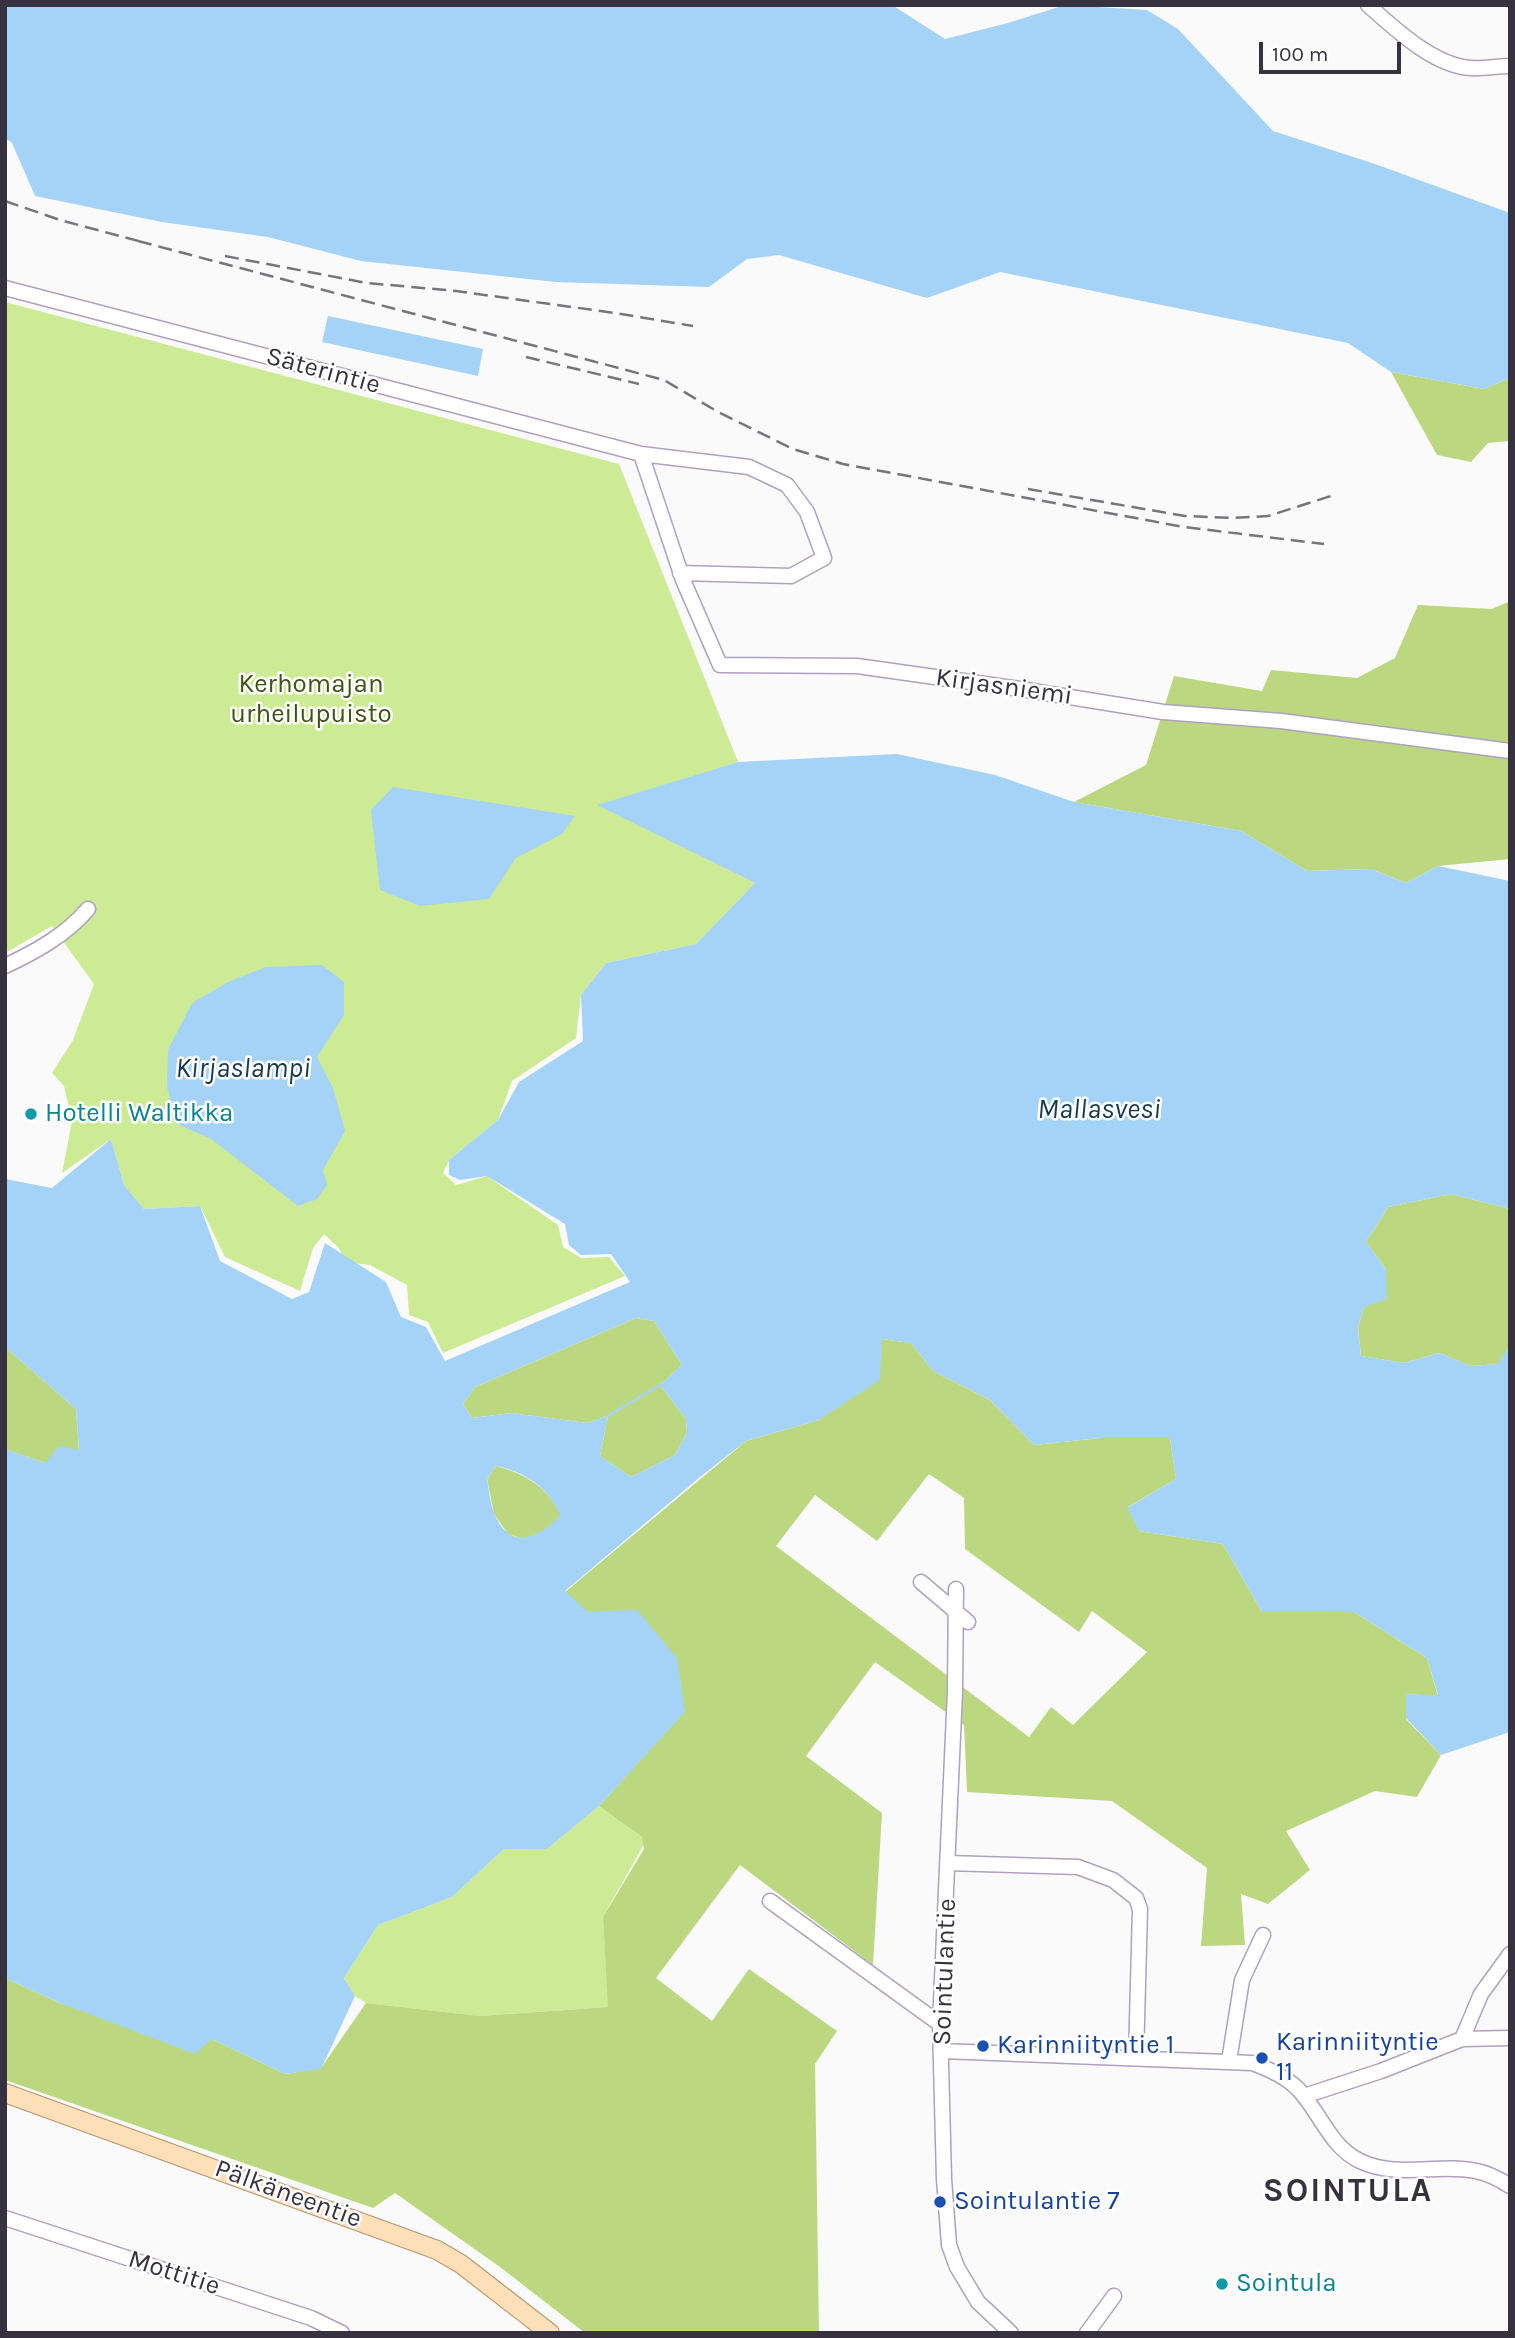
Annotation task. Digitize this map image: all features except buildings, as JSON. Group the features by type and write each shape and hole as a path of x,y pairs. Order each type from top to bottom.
{"main road":[{"name":"Pälkäneentie","path":"5,2093 437,2250 461,2264 550,2333"}],"street":[{"path":"1368,5 1429,54 1449,64 1471,68 1510,66"},
{"name":"Säterintie","path":"5,288 641,454 749,467 787,485 807,512 824,558 791,576 680,573"},
{"name":"Kirjasniemi","path":"641,454 680,573 720,665 857,666 1163,712 1281,721 1510,751"},
{"path":"5,966 60,935 88,909"},
{"path":"921,1582 968,1622"},
{"name":"Sointulantie","path":"956,1589 955,1690 940,2024 944,2179 949,2245 957,2267 978,2302 1011,2333"},
{"path":"948,1863 1078,1867 1113,1880 1136,1898 1140,1909 1136,2058"},
{"path":"770,1901 940,2024"},
{"path":"1229,2061 1242,1980 1263,1935"},
{"path":"1462,2039 1481,1994 1510,1954"},
{"path":"1304,2096 1381,2071 1462,2039 1510,2038"},
{"path":"942,2051 1252,2063 1271,2070 1288,2081 1304,2096 1342,2150 1358,2160 1371,2166 1402,2171 1451,2168 1477,2171 1510,2186"},
{"name":"Mottitie","path":"5,2218 311,2318 342,2333"},
{"path":"1087,2333 1114,2296"}],"green space":[{"name":"Kerhomajan urheilupuisto","path":"5,302 619,464 738,762 599,805 755,883 696,944 606,963 581,995 576,1038 512,1081 498,1120 449,1160 443,1173 456,1185 487,1176 558,1225 563,1247 581,1258 609,1257 625,1276 443,1353 428,1322 409,1315 407,1285 370,1265 345,1262 339,1248 324,1234 313,1248 300,1291 225,1257 200,1206 144,1209 124,1185 111,1139 62,1173 72,1121 64,1086 52,1073 73,1040 94,984 52,926 5,953"},
{"path":"1391,372 1484,389 1510,378 1510,441 1488,443 1471,462 1437,455"},
{"path":"1510,601 1510,859 1438,866 1406,883 1371,869 1307,871 1241,831 1074,802 1146,765 1174,676 1262,691 1271,670 1357,678 1395,658 1418,605 1492,609"},
{"path":"1451,1194 1510,1209 1510,1345 1499,1364 1471,1366 1439,1353 1404,1363 1361,1356 1358,1328 1364,1307 1386,1269 1366,1242 1388,1207"},
{"path":"636,1318 654,1321 682,1365 660,1385 686,1419 687,1433 675,1455 631,1477 600,1456 608,1416 587,1423 511,1413 472,1418 463,1404 475,1387"},
{"path":"882,1339 911,1343 933,1371 990,1400 1034,1445 1100,1438 1170,1438 1176,1479 1128,1507 1139,1531 1223,1544 1262,1612 1354,1612 1427,1658 1438,1696 1407,1694 1406,1719 1441,1755 1417,1797 1375,1791 1286,1831 1310,1870 1268,1904 1241,1894 1245,1945 1201,1946 1207,1868 1112,1801 967,1792 964,1725 875,1662 806,1756 882,1813 873,1965 740,1865 656,1978 712,2021 749,1969 837,2031 815,2064 819,2333 585,2333 500,2267 395,2193 373,2208 5,2080 5,1978 60,2003 212,2039 285,2074 321,2068 366,2003 479,2016 608,2007 603,1917 644,1849 642,1837 599,1806 685,1711 565,1592 746,1441 819,1420","holes":["929,1474 964,1498 965,1549 1079,1632 1092,1611 1147,1652 1073,1725 1051,1707 1029,1737 776,1546 815,1495 877,1541"]},
{"path":"5,1347 76,1409 79,1451 45,1463 5,1449"},
{"path":"496,1466 535,1483 550,1497 561,1516 545,1531 523,1539 508,1534 494,1514 487,1479"},
{"path":"599,1806 642,1837 644,1844 603,1917 609,2007 478,2016 366,2003 355,1996 344,1978 378,1925 452,1897 504,1849 547,1849"}],"water":[{"path":"5,5 892,5 945,39 1065,5 1147,10 1178,29 1273,131 1375,164 1510,213 1510,378 1484,389 1391,372 1348,343 1000,272 927,298 779,255 747,259 709,287 556,282 361,261 268,237 162,222 35,196 12,143 5,138"},
{"path":"328,316 483,349 478,376 322,342"},
{"name":"Mallasvesi","path":"897,754 995,775 1074,802 1241,831 1307,871 1371,869 1406,883 1438,866 1510,881 1510,1209 1451,1194 1388,1207 1366,1242 1386,1269 1387,1299 1364,1307 1358,1328 1361,1356 1404,1363 1439,1353 1471,1366 1498,1364 1510,1345 1510,1732 1441,1755 1406,1718 1406,1694 1438,1695 1427,1658 1354,1612 1262,1612 1223,1544 1139,1531 1127,1508 1176,1479 1170,1438 1100,1438 1034,1445 990,1400 933,1371 911,1343 882,1339 880,1380 819,1420 746,1441 565,1591 588,1612 637,1610 677,1658 685,1712 599,1806 547,1849 504,1849 452,1897 378,1925 344,1978 355,1996 321,2069 285,2074 212,2039 195,2054 60,2003 5,1978 5,1449 45,1463 59,1446 79,1450 76,1409 5,1347 5,1179 52,1188 111,1139 124,1185 144,1209 200,1206 220,1261 292,1299 309,1292 325,1243 386,1282 401,1317 426,1327 445,1361 630,1282 611,1254 581,1255 569,1245 565,1224 487,1176 460,1180 449,1175 449,1160 498,1120 519,1082 583,1041 581,995 606,963 696,944 755,883 597,805 738,762","holes":["636,1318 654,1321 682,1365 660,1385 686,1419 687,1433 675,1455 631,1477 600,1456 608,1416 587,1423 511,1413 472,1418 463,1404 475,1387","496,1466 517,1472 535,1483 550,1498 560,1516 543,1531 533,1535 516,1537 508,1533 494,1513 490,1496 487,1479"]},
{"path":"393,787 575,816 562,834 516,858 489,899 420,906 380,890 371,810"},
{"name":"Kirjaslampi","path":"322,965 344,982 344,1015 317,1057 333,1088 345,1131 323,1170 327,1185 317,1199 298,1206 211,1139 177,1124 167,1087 168,1050 192,1003 230,981 266,967"}],"waterway":[{"path":"608,1416 660,1385"}],"railway":[{"path":"5,201 60,220 146,243"},
{"path":"138,241 664,380 718,412 793,449 843,464 1184,527 1324,544"},
{"path":"225,256 367,283 456,291 693,326"},
{"path":"526,357 639,384"},
{"path":"1028,489 1185,516 1232,518 1268,516 1331,496"}],"place":[{"name":"Hotelli Waltikka","path":"31,1114"},
{"name":"Karinniityntie 1","path":"983,2046"},
{"name":"Karinniityntie 11","path":"1262,2058"},
{"name":"Sointulantie 7","path":"940,2202"},
{"name":"Sointula","path":"1222,2284"}],"district":[{"name":"SOINTULA","path":"1348,2192"}]}
